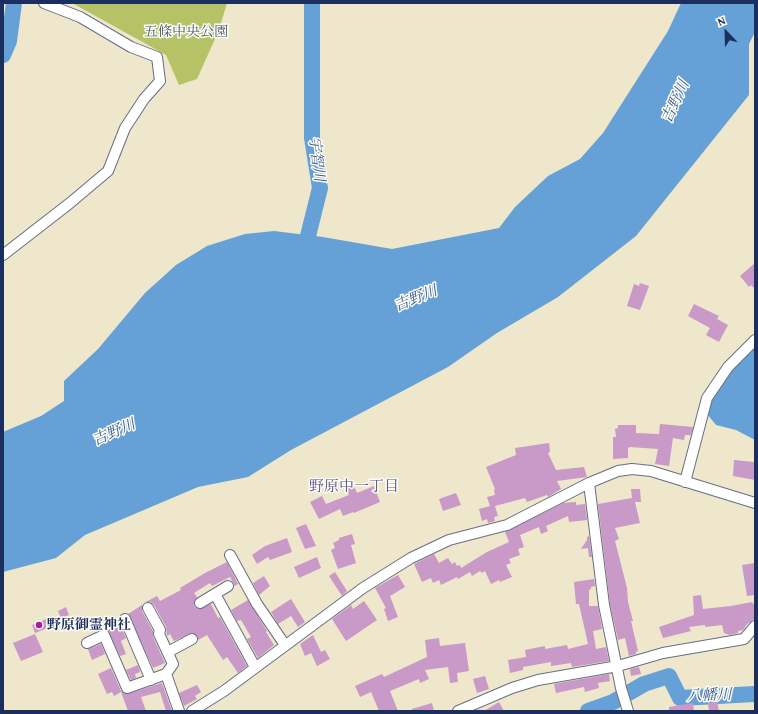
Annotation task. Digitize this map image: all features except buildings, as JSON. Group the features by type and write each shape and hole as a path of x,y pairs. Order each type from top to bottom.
{"street":[{"path":"3,255 70,203 108,171 125,128 144,99 160,81 157,57 131,46 80,17 44,3"},
{"path":"685,482 707,398 728,367 755,340"},
{"path":"192,711 224,691 362,588 411,558 448,540 506,525 589,483 618,471 632,469 651,471 755,503"},
{"path":"589,483 604,605 628,711"},
{"path":"230,555 257,604 285,645"},
{"path":"200,603 228,586"},
{"path":"215,594 255,667"},
{"path":"86,643 104,635 127,688 166,674 173,664 160,634 160,630 148,608"},
{"path":"125,619 151,680"},
{"path":"458,711 512,688 538,680 618,666 663,653 744,639 755,626"},
{"path":"168,652 192,639"},
{"path":"166,674 179,711"}],"green space":[{"name":"五條中央公園","path":"72,3 227,3 219,30 197,79 179,85 166,55"}],"water":[{"name":"吉野川","path":"681,3 755,3 755,32 749,44 749,95 636,236 558,297 497,333 448,367 291,450 248,477 198,487 85,535 56,558 3,572 3,432 41,416 64,401 64,381 98,349 145,293 176,265 207,246 245,234 274,231 323,237 392,249 499,228 515,207 548,176 580,159 603,133 668,31"},
{"path":"755,347 755,440 736,430 716,425 707,414 708,406 718,388 735,366"}],"waterway":[{"path":"3,55 9,41 14,3"},
{"name":"宇智川","path":"303,256 320,188 312,138 312,3"},
{"name":"八幡川","path":"588,711 613,702 644,684 669,676 680,698 755,694"}],"place":[{"name":"野原御霊神社","path":"39,625"}],"district":[{"name":"野原中一丁目","path":"354,487"}]}
